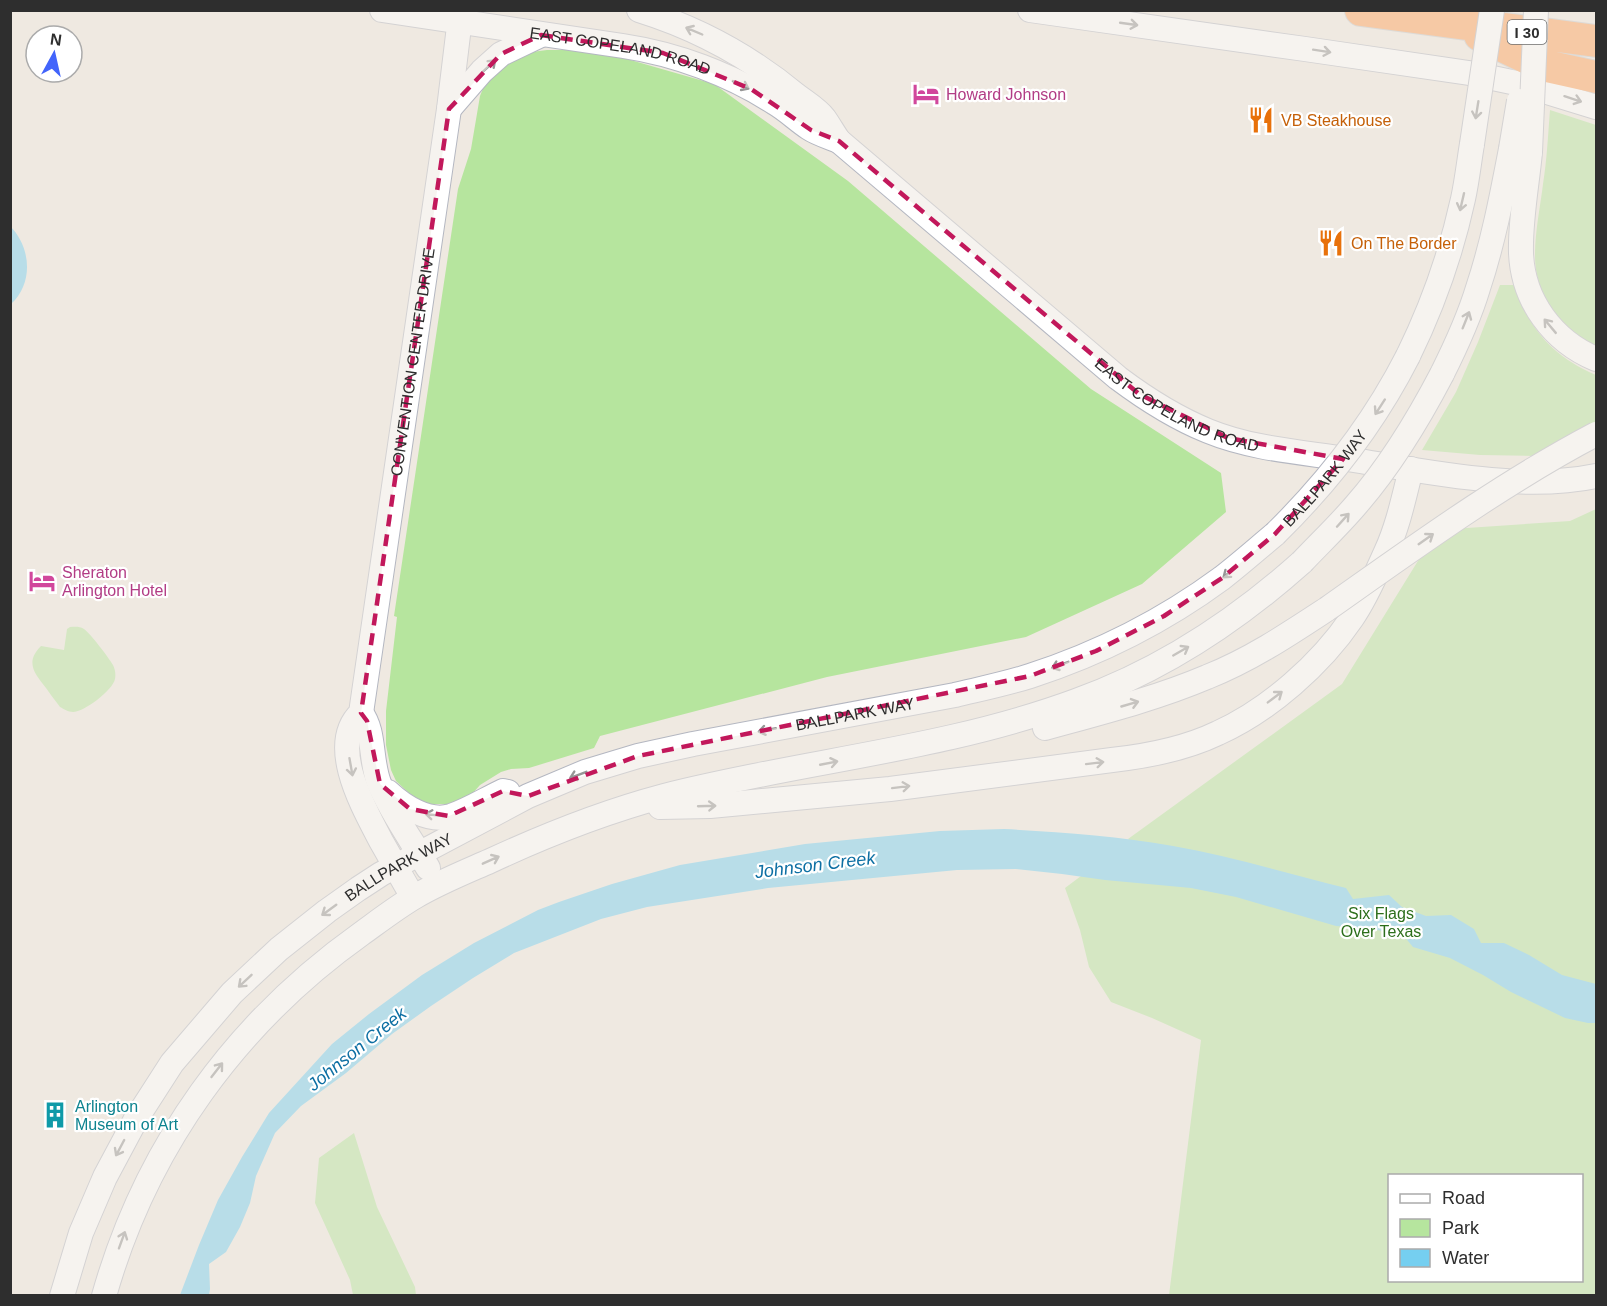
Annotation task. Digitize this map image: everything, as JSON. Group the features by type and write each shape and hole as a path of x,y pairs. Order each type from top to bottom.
{"highway":[{"name":"I 30","path":"1361,10 1596,41"},
{"path":"1458,24 1542,65 1596,76"}],"main road":[{"name":"EAST COPELAND ROAD","path":"382,10 461,16 541,35 642,49 679,59 751,89 775,102 811,130 839,141"},
{"name":"EAST COPELAND ROAD","path":"639,10 659,16 728,47 778,80 823,117 839,141 1118,378 1139,394 1209,432 1252,444 1411,469 1517,481 1564,480 1596,476"},
{"path":"1030,10 1469,73 1540,88 1596,107"},
{"name":"BALLPARK WAY","path":"62,1296 81,1233 105,1177 120,1146 172,1063 232,993 279,949 381,874 528,796 585,772 638,756 693,744 955,695 1059,666 1096,651 1191,599 1222,578 1275,534 1320,488 1380,408 1429,312 1447,261 1464,198 1492,10"},
{"path":"1534,10 1521,151 1522,263 1535,304 1550,327 1572,347 1596,359"},
{"name":"CONVENTION CENTER DRIVE","path":"413,897 366,813 353,780 348,736 353,720 361,713 461,16"},
{"path":"449,108 482,71 501,54 541,35"},
{"name":"BALLPARK WAY","path":"104,1296 127,1225 152,1172 213,1075 242,1040 318,966 413,897 559,830 628,807 694,789 868,755 1021,720 1078,701 1169,658 1215,631 1267,593 1302,562 1358,504 1388,465 1417,421 1443,374 1478,290 1521,151"},
{"path":"868,755 932,751 1013,736 1142,701 1201,680 1261,651 1327,609 1480,502 1565,450 1596,434"},
{"path":"628,807 710,806 891,789 1136,757 1179,748 1219,733 1254,713 1284,690 1322,655 1353,617 1386,551 1411,469"},
{"name":"CONVENTION CENTER DRIVE","path":"361,713 368,722 374,768 380,784 438,884"},
{"path":"380,784 401,804 419,813 438,817 449,816 503,791 528,796"},
{"path":"213,1015 242,1040"}],"highlighted area":[{"path":"541,35 663,53 751,89 811,130 839,141 1139,394 1228,438 1343,459 1275,534 1222,578 1164,616 1096,651 1030,676 638,756 528,796 503,791 449,816 410,809 380,784 367,721 361,713 449,109 501,54"}],"green space":[{"path":"547,50 606,53 714,84 848,181 1091,389 1221,473 1226,512 1142,584 1026,637 827,677 600,736 594,748 529,768 501,772 480,785 472,794 447,804 427,804 411,795 396,781 391,770 386,745 386,711 397,617 394,616 458,189 471,149 480,96 493,68 524,53"},
{"path":"1550,110 1596,125 1596,346 1575,334 1558,318 1540,286 1535,265 1535,242 1546,165"},
{"path":"1500,285 1515,285 1527,315 1545,340 1567,360 1596,375 1596,422 1536,456 1480,455 1422,450 1456,392"},
{"name":"Six Flags Over Texas","path":"1596,509 1596,1295 1169,1295 1201,1040 1111,1002 1089,967 1080,930 1065,888 1128,839 1342,684 1437,530 1570,521"},
{"path":"80,627 87,631 111,662 115,673 113,684 104,694 91,704 73,712 60,707 38,677 32,662 41,646 64,650 67,629"},
{"path":"354,1133 377,1207 415,1287 416,1295 353,1295 350,1280 315,1203 319,1158"}],"water":[{"path":"10,226 22,244 27,265 24,286 11,304"},
{"name":"Johnson Creek","path":"1004,829 1110,837 1195,850 1346,888 1353,899 1389,895 1402,907 1426,916 1451,915 1474,929 1481,943 1504,943 1562,975 1596,984 1596,1023 1565,1018 1511,992 1450,958 1413,947 1403,935 1367,928 1336,926 1236,897 1191,888 1016,869 957,870 768,888 647,907 601,919 514,953 473,978 392,1034 346,1073 301,1106 275,1133 256,1176 250,1203 240,1227 226,1252 209,1264 209,1295 180,1295 218,1200 269,1113 332,1044 422,975 474,943 538,910 559,902 680,865 805,844 940,831"}],"place":[{"name":"Howard Johnson","path":"926,94"},
{"name":"VB Steakhouse","path":"1261,120"},
{"name":"On The Border","path":"1331,243"},
{"name":"Sheraton Arlington Hotel","path":"42,581"},
{"name":"Arlington Museum of Art","path":"55,1115"}]}
